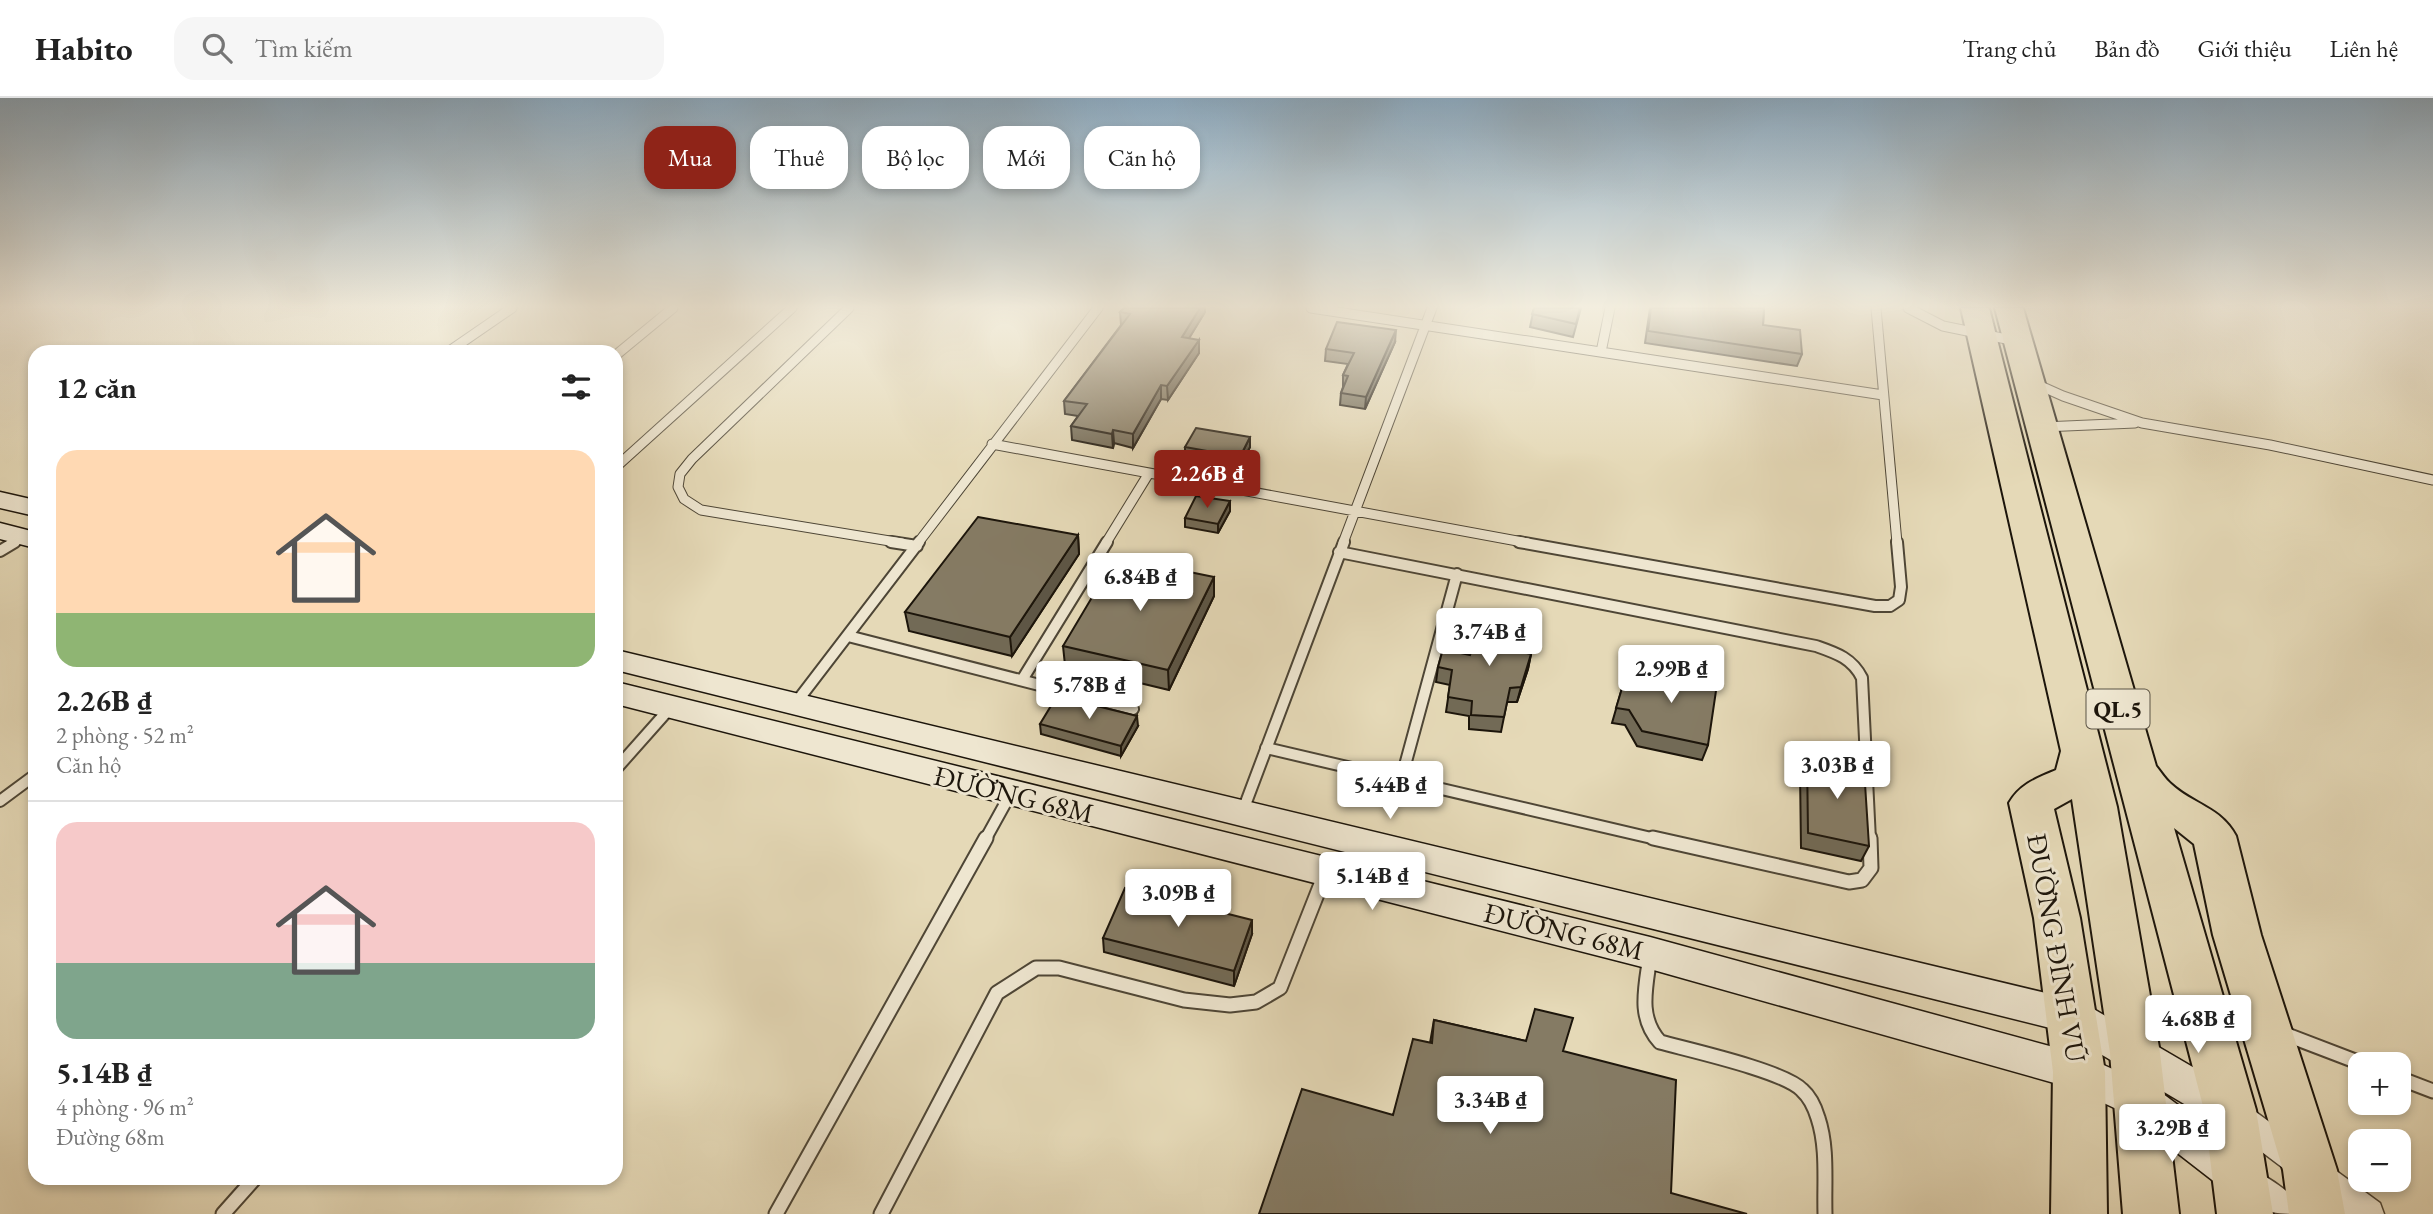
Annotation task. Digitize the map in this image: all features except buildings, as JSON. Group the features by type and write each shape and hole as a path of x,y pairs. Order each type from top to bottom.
{"highway":[{"name":"QL.5","path":"2003,360 2081,752 2095,807 2138,1077 2151,1214"},
{"name":"QL.5","path":"2016,360 2028,381 2230,1110"},
{"name":"ĐƯỜNG ĐÌNH VŨ","path":"2078,1214 2078,1072 2057,918 2031,803 2050,790 2075,780 2081,752"},
{"path":"2134,768 2157,797 2188,815 2214,836 2237,936 2314,1192"},
{"path":"2230,1110 2242,1195"}],"street":[{"path":"0,499 28,506"},
{"path":"623,662 2071,1016 2138,1077 2230,1110 2314,1192 2369,1214"},
{"name":"ĐƯỜNG 68M","path":"623,695 1650,953 2078,1072 2138,1077 2242,1195"},
{"path":"2242,1195 2290,1214"}],"lane":[{"path":"623,461 734,360"},
{"path":"795,360 677,475 676,488 687,502 701,510 917,546"},
{"path":"795,704 1057,360"},
{"path":"1242,813 1411,360"},
{"path":"1654,360 1883,395"},
{"path":"992,444 1844,602 1890,606 1899,600 1901,587 1880,360"},
{"path":"2028,381 2142,423 2270,445 2433,481"},
{"path":"2040,427 2142,423"},
{"path":"1023,680 1149,473"},
{"path":"1266,748 1831,880 1862,880 1871,868 1861,677 1856,664 1843,655 1816,646 1339,552"},
{"path":"1401,780 1457,574"},
{"path":"848,636 1133,709"},
{"path":"623,761 671,707"},
{"path":"0,801 28,780"},
{"path":"776,1214 1011,793"},
{"path":"881,1214 997,993 1036,968 1059,968 1184,1000 1230,1004 1256,1002 1280,988 1326,872"},
{"path":"1650,953 1644,1010 1646,1026 1651,1035 1660,1042 1780,1078 1801,1087 1811,1101 1822,1137 1825,1214"},
{"path":"2266,1027 2348,1059"},
{"path":"2411,1083 2433,1091"},
{"path":"223,1214 249,1185"}]}
